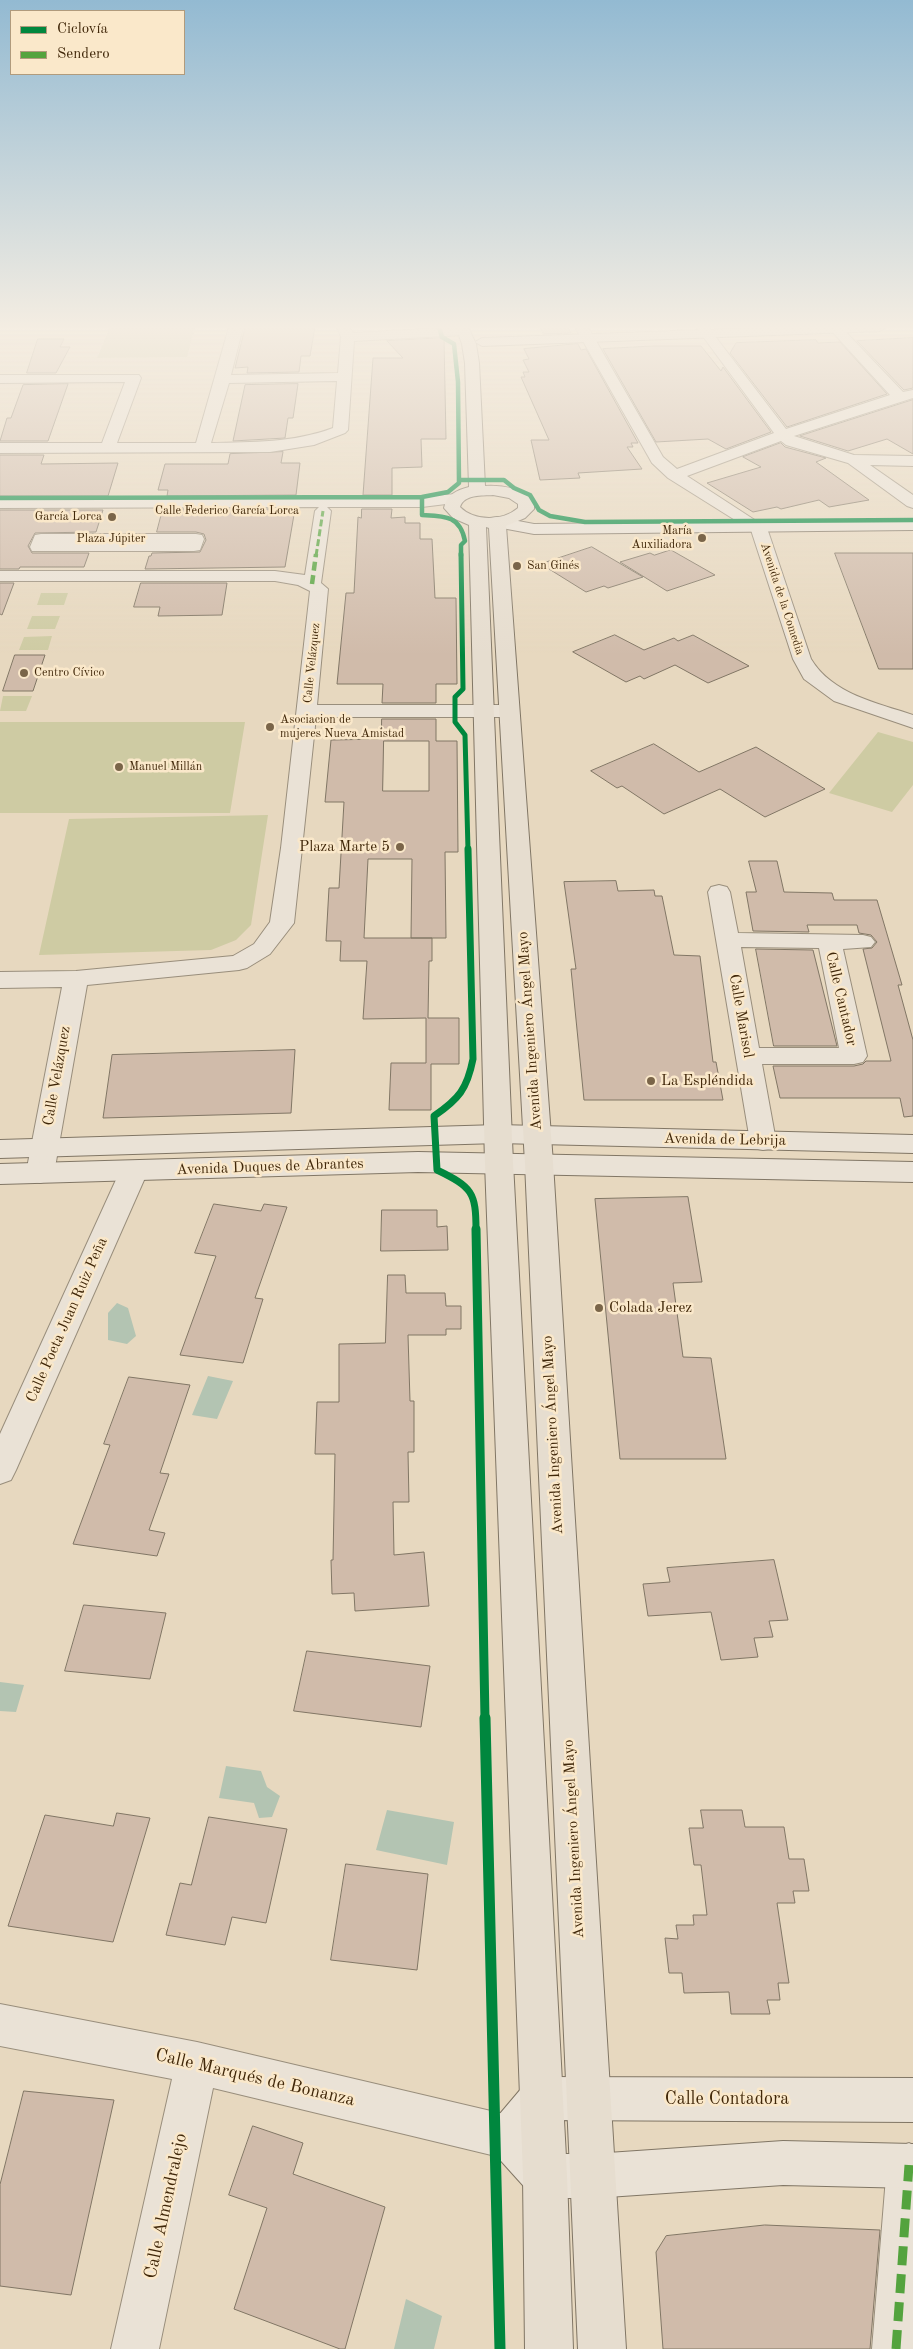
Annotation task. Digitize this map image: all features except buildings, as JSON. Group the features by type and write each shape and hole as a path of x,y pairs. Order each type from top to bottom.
{"main road":[{"path":"475,437 477,491"},
{"path":"492,461 493,490"},
{"path":"493,490 519,497 526,502 526,509 518,516 491,526 463,517 455,505 477,491 493,490"},
{"path":"491,526 484,710 499,1148 545,2176 549,2349"},
{"name":"Avenida Ingeniero Ángel Mayo","path":"491,526 509,711 538,1150 602,2349"}],"street":[{"path":"108,447 112,437"},
{"path":"202,447 205,437"},
{"path":"0,448 270,447 314,440 323,437"},
{"path":"644,437 657,460 674,475 710,500 759,528"},
{"path":"674,475 778,437"},
{"path":"784,437 791,442 852,460 913,461"},
{"path":"852,460 913,503"},
{"name":"Calle Federico García Lorca","path":"0,504 422,502 455,505"},
{"name":"Calle Federico García Lorca","path":"0,512 323,511 455,505"},
{"path":"526,509 533,515 552,523 614,528"},
{"path":"0,576 275,576 303,580 312,584 323,511"},
{"path":"491,526 513,531 534,529 913,525"},
{"name":"Avenida de la Comedia","path":"759,528 802,658 811,675 841,697 913,722"},
{"name":"Plaza Júpiter","path":"42,539 196,539 194,546 134,547 38,547 42,539"},
{"name":"Plaza Júpiter","path":"103,576 113,547"},
{"name":"Plaza Júpiter","path":"124,576 134,547"},
{"name":"Calle Velázquez","path":"0,980 76,979 239,963 262,950 282,923 308,711 319,589 312,584"},
{"path":"308,711 509,711"},
{"name":"Calle Marisol","path":"719,892 763,1141"},
{"path":"728,940 863,942"},
{"name":"Calle Cantador","path":"748,1056 854,1056 829,942"},
{"name":"Calle Velázquez","path":"42,1160 76,979"},
{"name":"Avenida de Lebrija","path":"538,1150 763,1141 913,1144"},
{"name":"Avenida Duques de Abrantes","path":"0,1149 42,1160 134,1171 418,1162 499,1148"},
{"name":"Avenida Duques de Abrantes","path":"0,1174 42,1160 499,1148 538,1150"},
{"name":"Avenida de Lebrija","path":"538,1150 913,1172"},
{"name":"Calle Poeta Juan Ruiz Peña","path":"0,1470 134,1171"},
{"name":"Calle Marqués de Bonanza","path":"0,2025 197,2063 508,2137"},
{"name":"Calle Almendralejo","path":"135,2349 197,2063"},
{"path":"541,2098 508,2137 545,2176 593,2176 783,2163 911,2166 896,2349"},
{"name":"Calle Contadora","path":"541,2098 913,2100"}],"shaded area":[{"path":"41,593 68,593 64,605 37,605"},
{"path":"32,616 60,616 55,629 27,629"},
{"path":"52,636 48,650 19,650 24,637"},
{"path":"3,696 32,696 26,711 0,711"},
{"name":"Manuel Millán","path":"0,722 245,722 230,813 0,813"},
{"path":"878,732 913,742 913,785 892,812 829,793"},
{"path":"268,815 251,925 236,940 211,950 39,955 69,819"},
{"path":"117,1303 128,1308 136,1336 127,1344 108,1340 108,1313"},
{"path":"208,1376 233,1381 217,1419 192,1415"},
{"path":"0,1682 24,1685 16,1712 0,1711"},
{"path":"226,1766 261,1771 267,1787 280,1796 272,1817 259,1818 254,1803 219,1798"},
{"path":"387,1810 454,1822 447,1865 376,1850"},
{"path":"406,2299 442,2316 434,2349 394,2349"}],"marked path":[{"path":"312,584 323,511"},
{"path":"896,2349 909,2165"}],"cycle path":[{"path":"459,437 459,483 448,492 422,497 422,515 444,517 456,522 463,532 465,541 461,545 463,689 455,697 455,722 465,735 473,1059 462,1093 451,1104 434,1116 437,1170 465,1186 476,1203 490,1990 500,2349"},
{"path":"459,480 504,480 514,488 530,495 539,510 550,516 585,522 913,520"},
{"path":"0,498 422,497"}],"place":[{"name":"García Lorca","path":"112,517"},
{"name":"María Auxiliadora","path":"702,538"},
{"name":"San Ginés","path":"517,566"},
{"name":"Centro Cívico","path":"24,673"},
{"name":"Asociacion de mujeres Nueva Amistad","path":"270,727"},
{"name":"Manuel Millán","path":"119,767"},
{"name":"Plaza Marte 5","path":"400,847"},
{"name":"La Espléndida","path":"651,1081"},
{"name":"Colada Jerez","path":"599,1308"}]}
